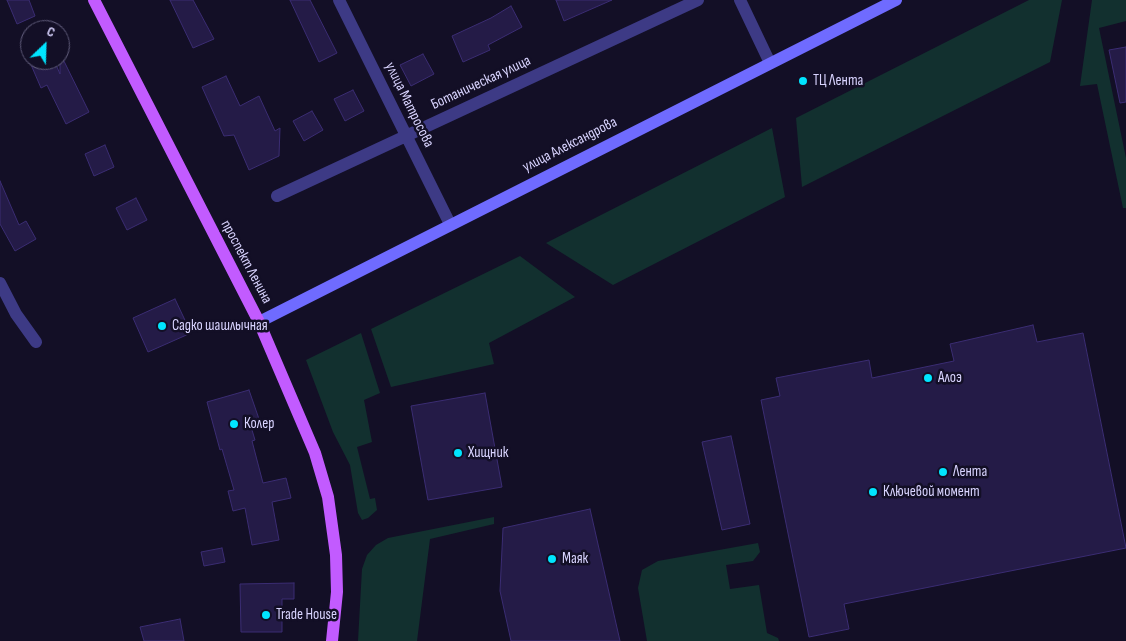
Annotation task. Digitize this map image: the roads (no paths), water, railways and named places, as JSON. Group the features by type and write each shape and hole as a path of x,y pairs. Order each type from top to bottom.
{"main road":[{"name":"проспект Ленина","path":"94,0 259,322 297,407 315,453 328,497 336,555 337,592 332,641"},
{"name":"улица Александрова","path":"259,322 896,0"}],"street":[{"name":"улица Матросова","path":"339,0 450,224"},
{"name":"Ботаническая улица","path":"277,196 698,0"},
{"path":"740,0 770,63"},
{"path":"0,283 16,314 36,342"}],"place":[{"name":"ТЦ Лента","path":"803,81"},
{"name":"Садко шашлычная","path":"162,326"},
{"name":"Алоэ","path":"928,378"},
{"name":"Колер","path":"234,424"},
{"name":"Хищник","path":"458,453"},
{"name":"Лента","path":"943,472"},
{"name":"Ключевой момент","path":"873,492"},
{"name":"Маяк","path":"552,559"},
{"name":"Trade House","path":"266,615"}]}
